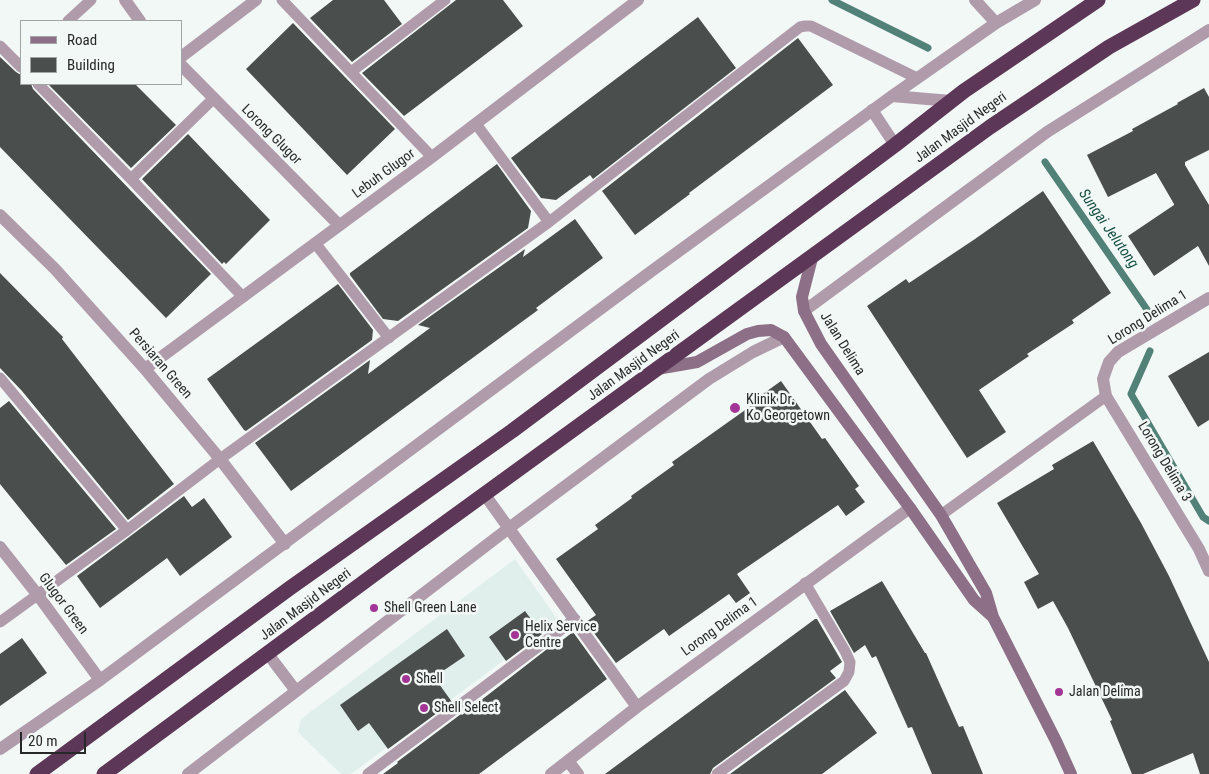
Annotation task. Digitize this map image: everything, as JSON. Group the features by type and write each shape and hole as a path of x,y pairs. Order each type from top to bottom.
{"highway":[{"name":"Jalan Masjid Negeri","path":"37,774 290,588 512,431 895,145 951,101 1098,0"},
{"name":"Jalan Masjid Negeri","path":"104,774 391,562 1026,102 1109,48 1193,0"}],"street":[{"path":"124,0 139,20"},
{"path":"182,55 256,0"},
{"name":"Lebuh Glugor","path":"145,369 432,157 638,0"},
{"path":"975,0 996,23"},
{"path":"0,749 100,680 529,361 872,110 996,23 1035,0"},
{"path":"804,311 1047,132 1209,30"},
{"name":"Lorong Glugor","path":"182,66 339,225"},
{"path":"892,96 951,101"},
{"path":"872,110 895,145"},
{"name":"Persiaran Green","path":"0,215 55,269 145,369 220,459 285,544"},
{"name":"Jalan Delima","path":"812,258 802,296 804,311 821,344 941,515 986,593 993,617 1071,774"},
{"name":"Lorong Delima 1","path":"1106,396 1103,379 1109,362 1118,352 1209,298"},
{"path":"657,369 697,362 746,334 758,330 771,330 784,337"},
{"path":"188,774 466,563 509,528 709,380 753,352 784,337"},
{"name":"Jalan Delima","path":"784,337 910,508 974,600 993,617"},
{"name":"Lorong Delima 3","path":"1106,396 1204,546 1209,571"},
{"path":"485,495 638,707"},
{"name":"Lorong Delima 1","path":"551,774 638,707 910,508"},
{"name":"Glugor Green","path":"0,547 100,680"},
{"path":"268,654 296,691"},
{"path":"568,761 578,774"}],"lane":[{"path":"69,20 90,0"},
{"path":"282,0 432,157"},
{"path":"351,72 445,0"},
{"path":"0,622 127,530 220,459 549,222 800,27 811,26 917,78"},
{"path":"0,46 20,65"},
{"path":"39,85 131,178 243,297"},
{"path":"131,178 214,98"},
{"path":"476,124 549,222"},
{"path":"315,243 389,338"},
{"path":"0,378 127,530"},
{"path":"941,515 1106,396"},
{"path":"717,774 844,681 850,672 850,662 845,651 805,584"},
{"path":"368,774 575,619"}],"shaded area":[{"path":"515,559 558,620 351,774 341,774 298,732 301,719"}],"building":[{"path":"333,0 384,0 402,24 352,62 310,18"},
{"path":"456,0 503,0 523,26 404,116 362,73"},
{"path":"698,17 736,68 593,179 590,175 556,200 541,198 511,158"},
{"path":"293,23 395,129 347,175 246,69"},
{"path":"798,38 833,85 635,235 602,191"},
{"path":"0,57 20,74 20,85 31,85 33,89 211,274 166,318 0,147"},
{"path":"49,85 136,85 176,125 131,168"},
{"path":"1204,88 1209,97 1209,150 1185,162 1185,165 1209,205 1209,266 1198,246 1154,276 1128,236 1174,204 1156,173 1108,197 1087,155 1133,131 1132,129"},
{"path":"188,134 270,220 226,264 224,262 222,264 142,179"},
{"path":"497,164 531,211 528,228 398,321 383,319 350,273"},
{"path":"1043,191 1111,293 1072,320 1074,323 1027,354 1029,356 979,390 1006,432 967,458 867,306 906,279 909,283"},
{"path":"575,219 603,258 536,308 538,310 291,491 255,443 370,360 368,374 430,328 418,325 525,249 523,257"},
{"path":"0,273 63,337 62,339 174,484 128,520 22,391 0,368"},
{"path":"338,284 373,330 372,340 246,431 244,430 207,379"},
{"path":"1209,352 1209,420 1198,427 1168,376"},
{"path":"781,381 822,439 825,438 859,486 855,489 865,502 846,516 838,505 737,574 750,593 736,603 729,594 669,636 664,629 616,663 586,622 596,615 556,559 598,529 595,525 674,465 672,462 755,403 753,401"},
{"path":"9,401 116,529 66,565 0,484 0,408"},
{"path":"1093,441 1141,523 1169,576 1209,662 1209,774 1200,774 1193,753 1143,774 1132,774 1110,721 1112,720 1053,601 1038,609 1024,582 1039,574 997,503 1054,469 1052,465"},
{"path":"184,496 192,507 204,498 232,537 180,576 167,558 100,608 77,576"},
{"path":"882,581 926,653 959,727 963,726 983,774 932,774 912,727 908,728 876,656 872,658 865,645 854,653 830,611"},
{"name":"Helix Service Centre","path":"525,611 542,634 506,661 489,637"},
{"path":"817,619 842,662 830,671 836,678 713,768 710,774 605,774"},
{"name":"Shell","path":"447,629 465,656 434,677 452,702 388,749 369,723 358,731 340,705"},
{"path":"573,632 607,679 479,774 383,774 551,646 552,648"},
{"path":"22,638 47,673 0,706 0,654"},
{"path":"845,690 877,733 822,774 730,774"}],"waterway":[{"name":"Sungai Jelutong","path":"832,0 928,48"},
{"name":"Sungai Jelutong","path":"1045,162 1148,311"},
{"path":"1150,351 1131,394 1203,517 1209,521"}],"place":[{"name":"Klinik Dr. Ko Georgetown","path":"735,408"},
{"name":"Shell Green Lane","path":"374,608"},
{"name":"Helix Service Centre","path":"515,635"},
{"name":"Shell","path":"406,679"},
{"name":"Jalan Delima","path":"1059,692"},
{"name":"Shell Select","path":"424,708"}]}
